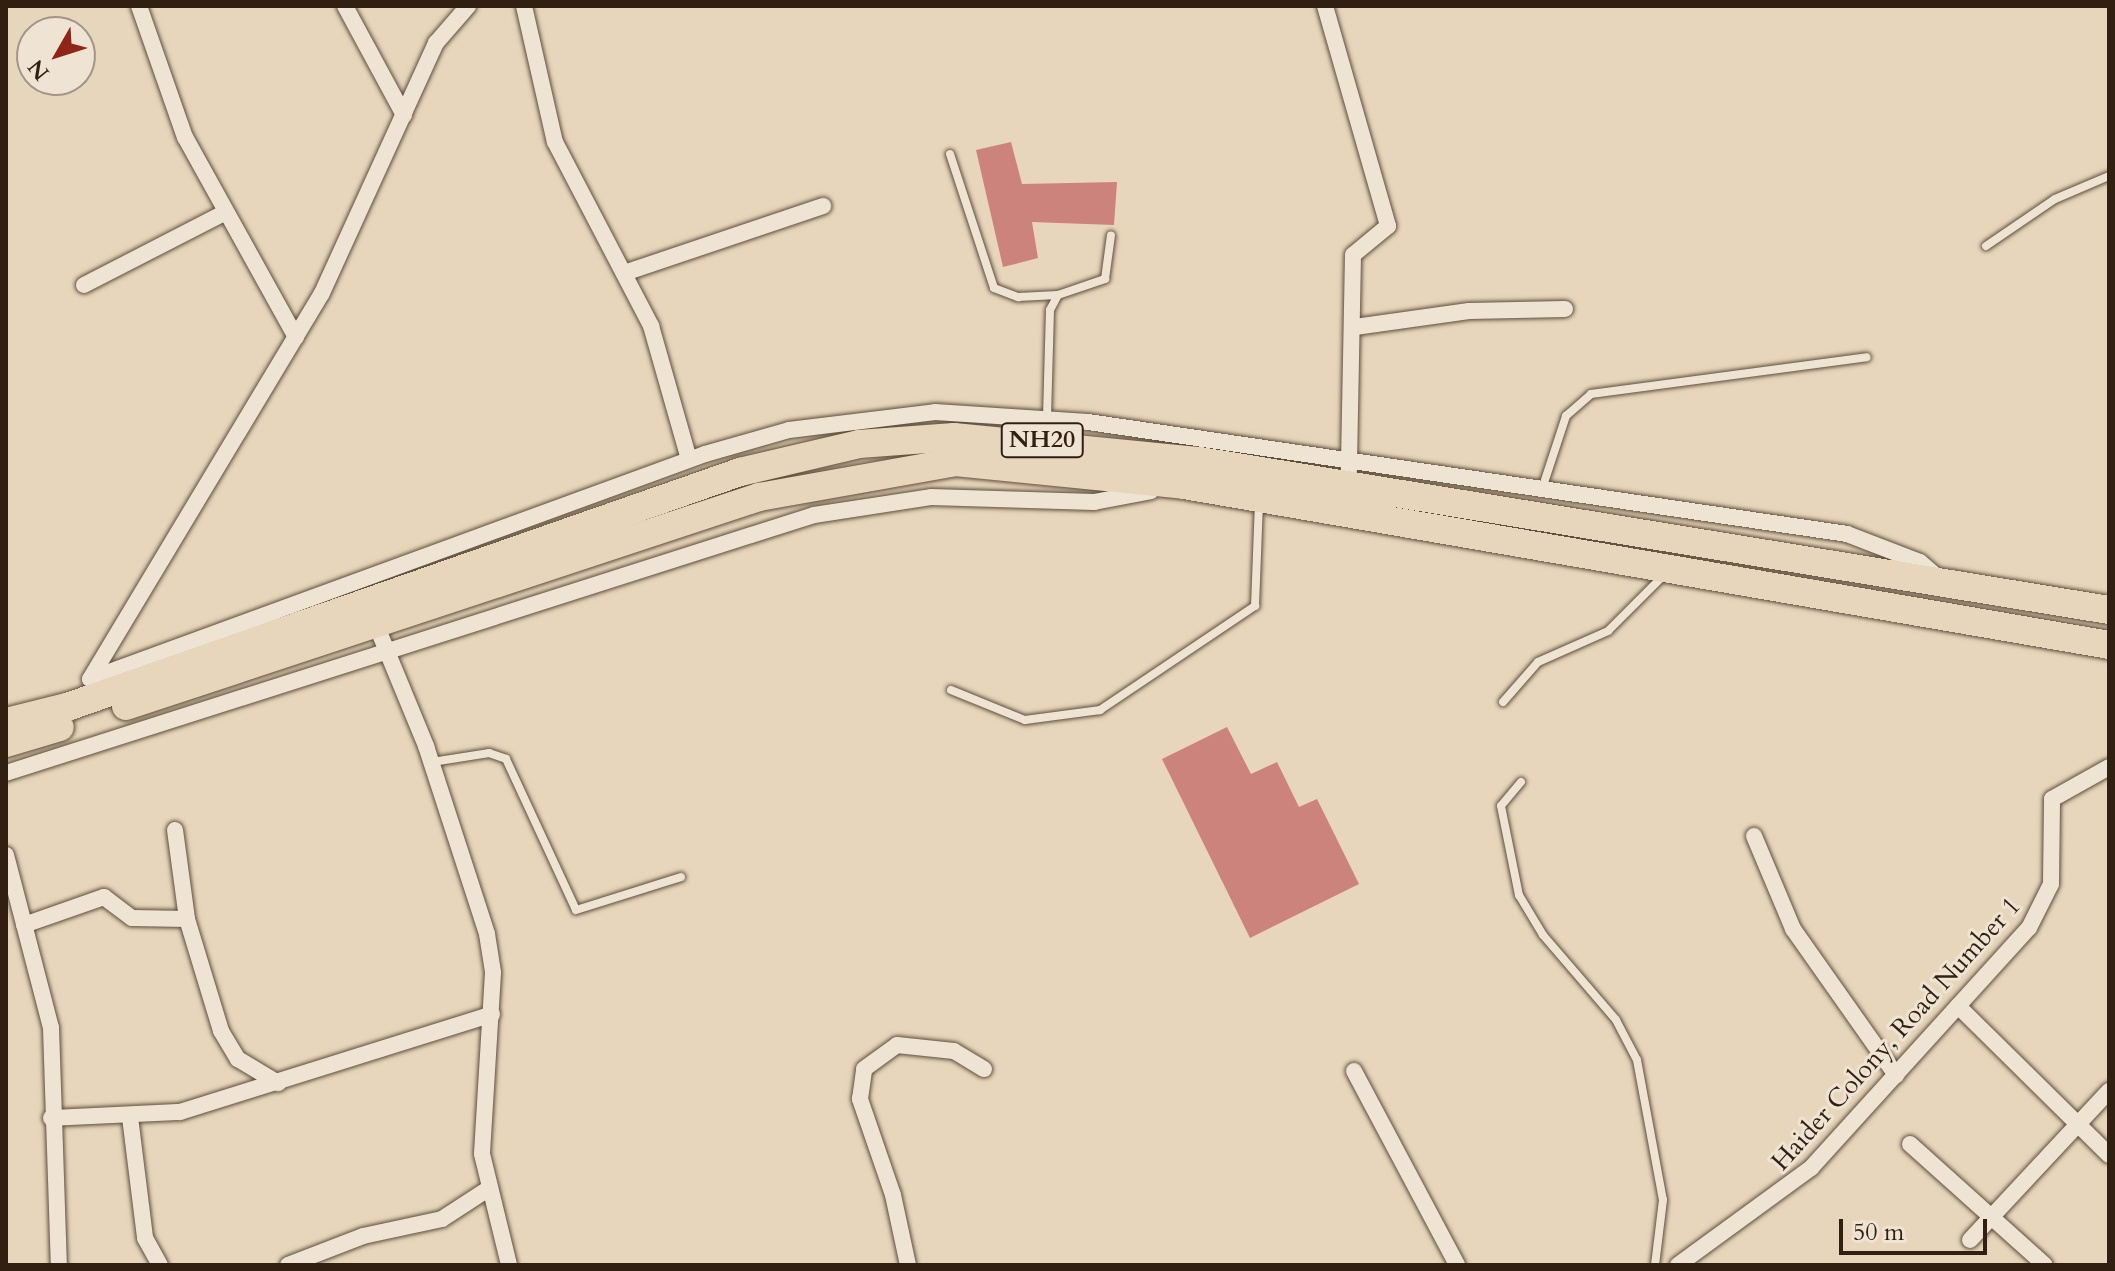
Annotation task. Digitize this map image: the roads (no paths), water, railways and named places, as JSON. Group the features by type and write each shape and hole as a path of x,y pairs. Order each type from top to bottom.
{"highway":[{"name":"NH20","path":"6,722 70,706 740,472 859,444 1026,438 2109,610"},
{"name":"NH20","path":"6,743 377,627 759,497 885,469 955,462 1184,485 1259,499 1350,489 1667,572 2109,645"}],"street":[{"path":"139,6 170,101 222,214 296,337"},
{"path":"345,6 404,115"},
{"path":"70,706 90,679 296,337 436,43 468,6"},
{"path":"524,6 555,142 627,272 651,326 689,459"},
{"path":"1325,6 1388,226 1353,255 1355,327 1350,489"},
{"path":"627,272 823,206"},
{"path":"84,285 222,214"},
{"path":"1355,327 1469,311 1565,309"},
{"path":"90,679 689,459 789,430 868,417 1047,417 1350,489 1543,486 1847,534 1920,562 1948,586"},
{"path":"6,773 391,655 814,515 931,497 1094,502 1184,485"},
{"path":"377,627 391,655 431,762 487,934 492,1014 481,1122 488,1189 509,1265"},
{"name":"Haider Colony, Road Number 1","path":"1688,1263 1776,1200 1958,1006 2048,898 2052,799 2109,767"},
{"path":"175,830 187,919 229,1048 278,1083"},
{"path":"1754,836 1793,929 1896,1075"},
{"path":"6,855 51,1028 51,1118 59,1265"},
{"path":"24,925 104,897 132,918 187,919"},
{"path":"1958,1006 2080,1121 2109,1155"},
{"path":"51,1118 130,1117 180,1112 492,1014"},
{"path":"908,1265 860,1099 864,1069 897,1045 954,1051 984,1069"},
{"path":"1354,1071 1457,1265"},
{"path":"1970,1240 2109,1091"},
{"path":"130,1117 145,1238 160,1265"},
{"path":"1910,1144 1990,1219 2045,1265"},
{"path":"288,1265 363,1236 442,1219 488,1189"}],"lane":[{"path":"950,154 994,288 1018,297 1058,295 1105,279 1111,235"},
{"path":"1986,246 2055,199 2109,176"},
{"path":"1047,417 1050,310 1058,295"},
{"path":"1543,486 1566,416 1591,394 1867,357"},
{"path":"951,690 1025,720 1100,710 1255,606 1259,499"},
{"path":"1503,702 1538,662 1608,631 1667,572"},
{"path":"431,762 489,753 506,759 576,910 681,877"},
{"path":"1521,782 1501,806 1519,895 1543,935 1616,1020 1637,1060 1663,1200 1655,1265"}]}
